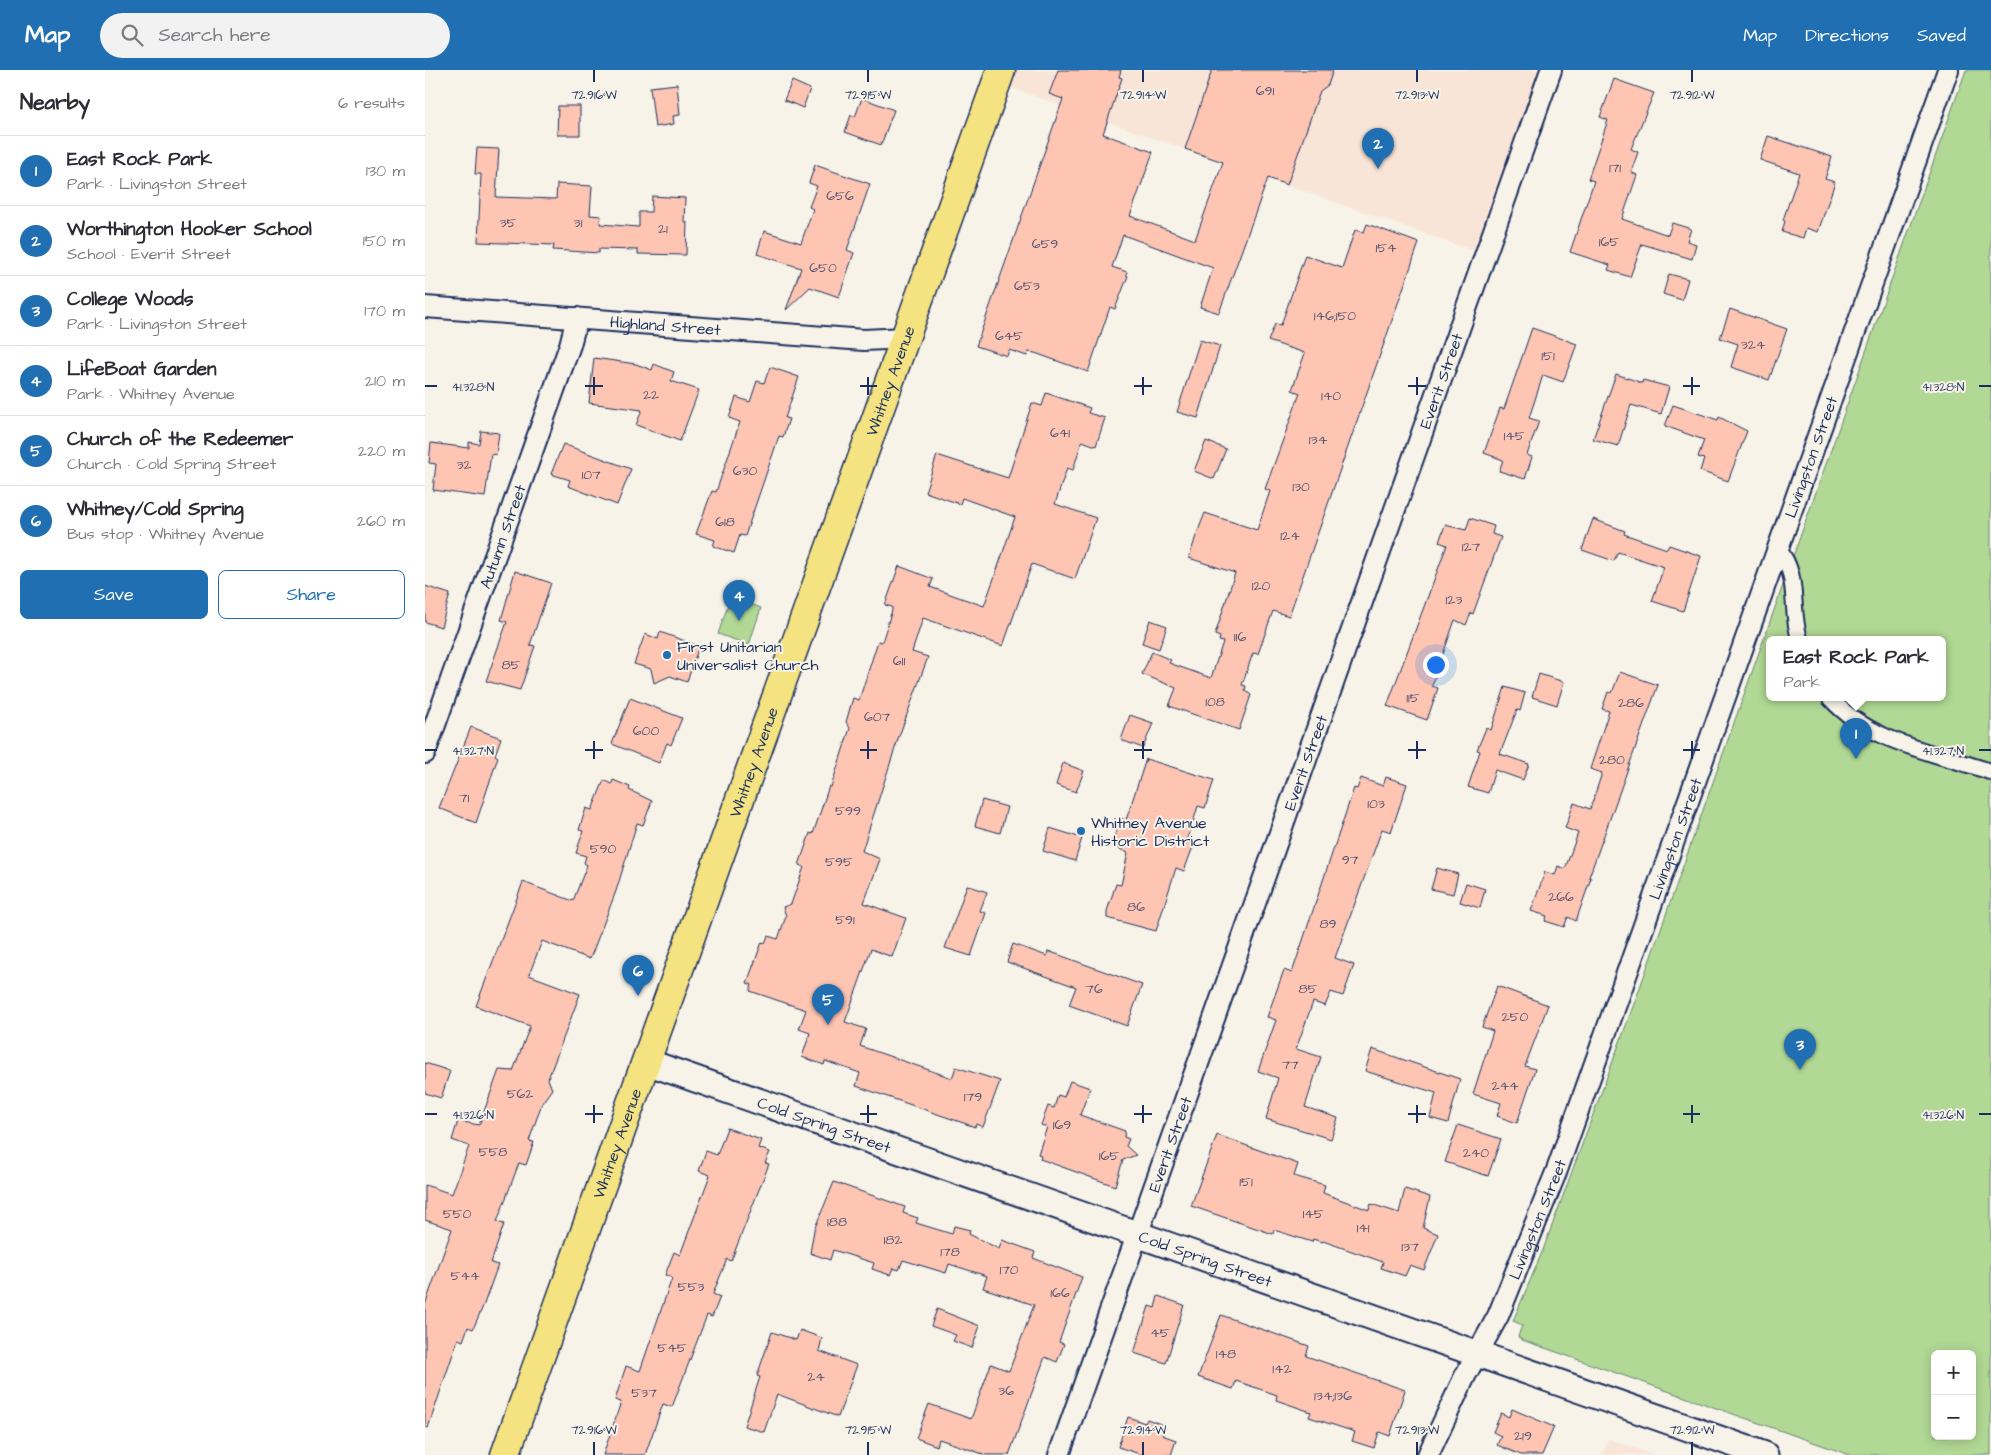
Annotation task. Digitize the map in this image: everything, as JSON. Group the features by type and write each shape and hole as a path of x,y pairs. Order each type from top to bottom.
{"main road":[{"name":"Whitney Avenue","path":"505,1455 1001,70"}],"street":[{"name":"Everit Street","path":"1059,1455 1551,70"},
{"name":"Livingston Street","path":"1428,1455 1477,1354 1498,1316 1557,1170 1948,70"},
{"name":"Highland Street","path":"425,307 864,340 906,338"},
{"name":"Autumn Street","path":"425,753 570,345 577,318"},
{"path":"1778,549 1788,563 1794,581 1795,618 1799,636"},
{"path":"1833,701 1856,721 1880,735 1904,745 1991,772"},
{"name":"Cold Spring Street","path":"647,1062 1765,1455"}],"shaded area":[{"path":"1002,70 1551,70 1485,255 997,83"},
{"path":"1609,1439 1654,1455 1603,1455"}],"green space":[{"path":"1966,70 1991,70 1991,1455 1850,1455 1522,1340 1518,1337 1522,1325 1513,1321 1543,1250 1638,993"},
{"path":"731,596 761,608 749,645 718,634"}],"building":[{"path":"1058,70 1121,70 1119,77 1122,78 1103,134 1153,152 1130,216 1195,240 1223,162 1185,149 1212,70 1333,70 1328,85 1320,91 1287,185 1268,178 1219,313 1200,307 1213,268 1123,235 1112,267 1127,272 1126,275 1128,276 1115,309 1110,307 1088,372 1035,353 1028,352 1027,356 1009,350 1007,356 976,346 1063,99 1049,94"},
{"path":"1614,79 1654,93 1631,149 1638,152 1631,172 1637,175 1622,219 1668,235 1672,223 1691,229 1687,241 1696,244 1692,259 1642,244 1630,277 1608,270 1610,265 1570,252 1594,181 1588,179 1608,120 1600,117"},
{"path":"792,81 810,89 803,108 784,100"},
{"path":"677,84 680,115 673,116 674,124 655,127 650,87"},
{"path":"862,98 894,110 881,145 845,132 851,115 855,117"},
{"path":"558,106 580,106 580,135 557,135"},
{"path":"1768,136 1832,157 1825,179 1835,182 1818,232 1806,228 1803,238 1782,232 1785,221 1783,220 1799,173 1760,160"},
{"path":"477,148 499,149 496,197 556,199 557,184 592,186 590,215 601,216 600,224 639,227 639,212 651,212 652,196 685,198 684,222 687,222 686,255 638,254 638,250 599,249 599,253 553,250 554,245 478,242 481,174 475,174"},
{"path":"815,165 870,184 847,250 854,253 839,297 810,287 786,310 801,268 757,254 764,231 801,243 813,209 809,207 817,186 809,183"},
{"path":"1367,224 1419,243 1289,616 1273,611 1258,654 1253,653 1242,685 1246,686 1245,690 1251,695 1239,730 1169,706 1176,688 1142,674 1152,652 1171,660 1169,663 1211,678 1223,642 1219,641 1220,637 1215,635 1235,573 1189,558 1196,536 1205,513 1257,530 1270,491 1265,489 1300,393 1292,390 1305,353 1268,341 1275,324 1281,325 1305,255 1342,268 1355,230 1364,232"},
{"path":"1669,274 1688,279 1682,300 1663,294"},
{"path":"1730,309 1787,329 1769,380 1731,367 1738,344 1720,338"},
{"path":"1532,328 1577,344 1563,382 1543,375 1529,418 1539,421 1527,455 1532,457 1525,479 1499,471 1503,460 1484,453 1500,408 1504,409"},
{"path":"1200,340 1220,346 1198,418 1177,412"},
{"path":"594,358 636,364 652,370 654,364 674,372 671,381 699,390 680,441 636,425 642,410 589,403"},
{"path":"770,367 799,377 785,418 789,419 783,437 779,436 745,536 740,535 734,553 713,546 715,540 696,534 712,491 716,492 740,422 729,418 736,397 750,402 757,381 764,383"},
{"path":"1616,374 1642,383 1643,380 1669,387 1661,414 1631,405 1618,446 1593,439"},
{"path":"1046,393 1090,408 1088,413 1105,418 1096,446 1082,441 1073,470 1067,468 1055,504 1096,518 1075,579 1032,564 1003,646 923,618 912,652 928,657 898,739 862,851 880,859 864,903 906,918 892,957 871,949 845,1022 866,1029 860,1046 952,1078 956,1067 1000,1081 983,1127 976,1124 975,1127 856,1086 860,1073 825,1061 824,1065 802,1057 810,1033 799,1029 806,1010 750,991 752,985 747,983 762,942 765,943 768,936 778,939 786,916 783,907 791,904 804,867 799,865 810,833 813,834 829,786 831,787 850,728 846,722 853,698 859,700 878,641 882,642 892,610 892,607 885,605 899,566 933,579 930,587 984,606 1015,517 962,498 960,504 925,492 937,455 1008,478 1032,403 1042,406"},
{"path":"1673,405 1718,420 1719,417 1747,431 1728,481 1700,471 1704,459 1698,457 1704,440 1665,426"},
{"path":"481,431 499,433 496,455 491,454 485,497 433,490 436,464 429,463 431,443 469,448 469,442 479,444"},
{"path":"1206,441 1226,449 1214,479 1194,471"},
{"path":"563,444 631,469 617,505 568,486 570,480 551,474"},
{"path":"1470,518 1494,526 1492,534 1501,537 1473,614 1471,613 1466,625 1455,620 1432,686 1438,688 1427,720 1387,706 1447,545 1439,542 1445,525 1466,530"},
{"path":"1593,519 1625,531 1624,534 1667,549 1669,545 1701,556 1683,611 1652,601 1664,567 1618,552 1614,561 1582,550"},
{"path":"515,571 551,583 530,645 535,646 520,690 486,681 507,622 501,620"},
{"path":"425,586 450,594 441,627 425,622"},
{"path":"1150,620 1167,626 1159,649 1142,643"},
{"name":"First Unitarian Universalist Church","path":"660,632 699,646 687,682 670,676 654,683 651,669 634,664 645,634 658,639"},
{"path":"1620,672 1658,685 1589,877 1591,878 1576,921 1568,917 1564,927 1545,921 1547,916 1531,911 1545,872 1555,875 1558,866 1565,869 1578,833 1565,828 1574,803 1590,809 1602,773 1590,769 1609,711 1602,709 1608,692 1612,693"},
{"path":"1539,674 1564,682 1557,705 1532,697"},
{"path":"1505,687 1525,693 1520,711 1517,710 1500,754 1529,764 1523,780 1495,770 1488,793 1468,787 1480,751 1477,750 1486,728 1491,730"},
{"path":"630,698 682,718 671,745 667,743 659,763 612,744"},
{"path":"1130,715 1153,723 1143,748 1121,740"},
{"path":"471,727 501,738 495,755 498,757 476,823 439,808"},
{"path":"1146,759 1214,780 1205,808 1198,806 1187,842 1194,844 1184,871 1176,868 1156,931 1107,918 1107,911 1116,884 1121,885 1128,853 1111,845 1121,818 1126,820"},
{"path":"1063,763 1084,771 1076,792 1056,785"},
{"path":"1386,777 1407,784 1391,832 1382,829 1335,958 1354,965 1343,996 1331,992 1325,1006 1313,1002 1296,1049 1321,1057 1305,1107 1338,1118 1331,1139 1266,1119 1278,1078 1258,1071 1276,1020 1267,1017 1284,970 1292,973 1354,788 1357,789 1361,778 1383,786"},
{"path":"604,780 612,784 613,780 630,787 629,790 652,801 643,825 637,823 616,891 590,959 542,941 529,975 580,994 548,1079 552,1089 542,1103 529,1141 534,1142 526,1165 519,1163 497,1222 504,1224 491,1263 498,1265 473,1329 468,1327 463,1341 458,1339 428,1428 425,1427 425,1305 452,1229 425,1220 425,1185 452,1194 469,1146 452,1140 458,1121 479,1125 499,1070 513,1071 530,1026 476,1006 523,882 573,901 587,865 584,863 586,856 576,853 583,831 579,830 586,808 592,810"},
{"path":"982,800 1007,807 1000,833 975,826"},
{"path":"1050,828 1082,838 1075,861 1043,851"},
{"path":"1437,868 1458,874 1453,894 1431,889"},
{"path":"1466,883 1485,889 1480,908 1460,902"},
{"path":"967,885 987,892 980,911 986,913 971,956 945,948"},
{"path":"1013,944 1047,956 1048,951 1142,985 1127,1026 1069,1005 1076,987 1007,962"},
{"path":"1497,986 1548,1005 1525,1066 1535,1069 1517,1123 1497,1116 1501,1103 1473,1094 1493,1031 1482,1027"},
{"path":"1372,1049 1460,1079 1448,1123 1430,1118 1436,1093 1365,1071"},
{"path":"425,1063 450,1071 441,1098 425,1093"},
{"path":"1070,1081 1090,1088 1080,1115 1125,1131 1124,1137 1129,1139 1126,1146 1136,1155 1123,1160 1115,1186 1040,1159 1041,1155 1038,1154 1047,1127 1041,1125 1048,1106 1054,1108 1058,1095 1064,1097"},
{"path":"1458,1125 1501,1139 1488,1176 1445,1162"},
{"path":"727,1128 761,1140 758,1148 770,1152 765,1163 769,1164 731,1261 727,1259 713,1294 720,1297 712,1317 707,1315 672,1407 663,1404 645,1455 603,1455 621,1402 615,1400 626,1366 640,1371 672,1278 665,1275 674,1252 680,1255 710,1175 699,1171 706,1151 717,1155"},
{"path":"1217,1135 1298,1164 1294,1176 1325,1185 1323,1193 1369,1210 1371,1204 1399,1213 1405,1189 1430,1197 1423,1228 1438,1234 1424,1270 1410,1265 1405,1276 1381,1268 1383,1262 1323,1241 1313,1239 1312,1242 1274,1230 1273,1234 1191,1206"},
{"path":"834,1182 905,1207 903,1213 918,1218 916,1223 952,1234 954,1226 970,1230 969,1234 999,1249 1002,1240 1035,1252 1033,1258 1082,1277 1059,1342 1064,1344 1057,1362 1045,1357 1009,1455 986,1455 939,1439 937,1446 916,1438 929,1404 971,1419 991,1364 1009,1371 1034,1305 983,1288 987,1276 949,1264 946,1273 903,1260 899,1270 893,1268 890,1275 872,1269 874,1263 833,1250 830,1260 810,1253 814,1230"},
{"path":"1158,1296 1184,1305 1166,1363 1134,1353 1149,1306 1155,1308"},
{"path":"937,1309 980,1326 972,1348 953,1341 956,1335 931,1326"},
{"path":"1221,1315 1309,1346 1306,1356 1405,1390 1390,1436 1379,1432 1374,1448 1352,1441 1355,1432 1309,1417 1311,1412 1276,1400 1277,1395 1236,1381 1233,1389 1198,1377"},
{"path":"800,1330 822,1338 819,1351 857,1365 838,1417 777,1394 764,1432 744,1426 760,1377 757,1376 772,1332 796,1340"},
{"path":"1512,1409 1554,1427 1542,1455 1521,1455 1497,1445 1501,1436 1493,1432 1501,1413 1509,1417"},
{"path":"1128,1417 1145,1423 1147,1419 1166,1426 1162,1435 1176,1440 1171,1455 1143,1455 1118,1447"}],"place":[{"name":"Worthington Hooker School","path":"1378,169"},
{"name":"LifeBoat Garden","path":"739,621"},
{"name":"First Unitarian Universalist Church","path":"667,655"},
{"name":"East Rock Park","path":"1856,759"},
{"name":"Whitney Avenue Historic District","path":"1081,831"},
{"name":"Whitney/Cold Spring","path":"638,996"},
{"name":"Church of the Redeemer","path":"828,1025"},
{"name":"College Woods","path":"1800,1070"}]}
